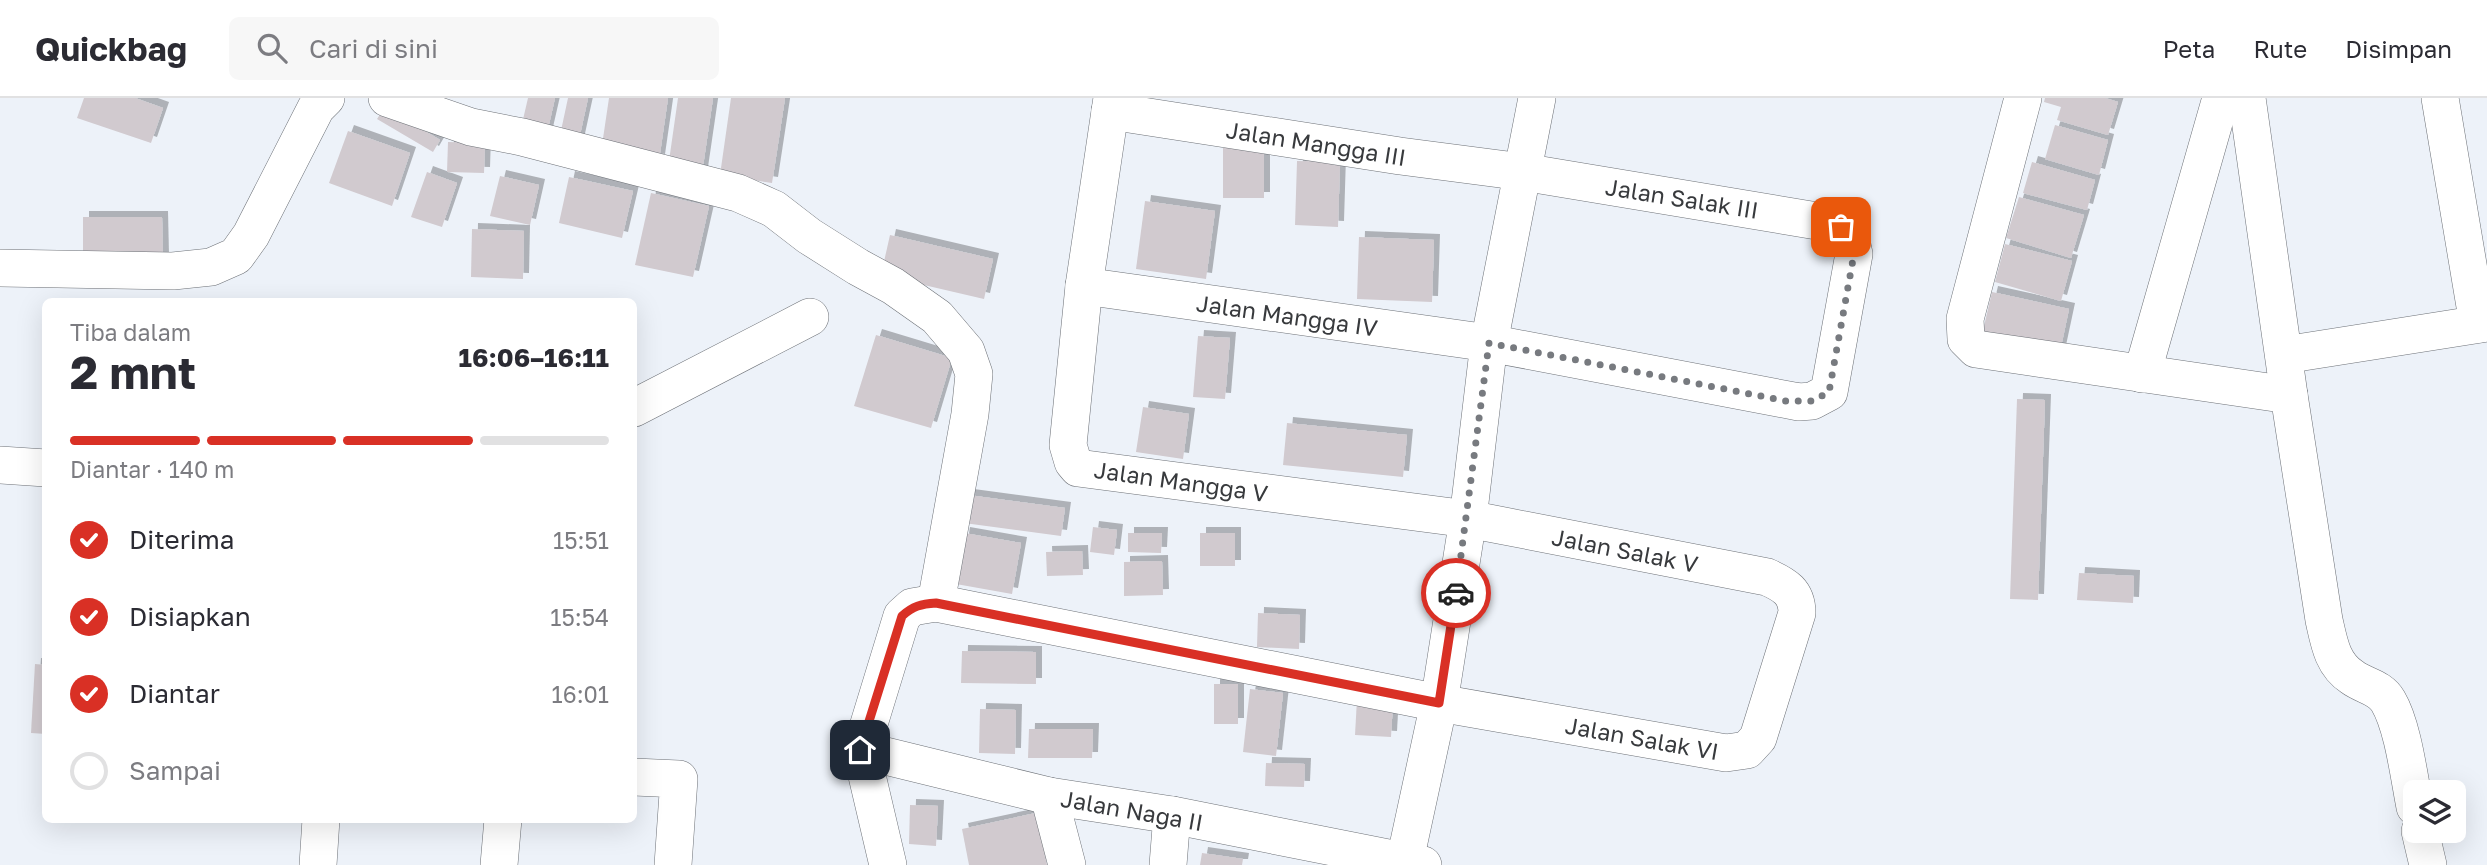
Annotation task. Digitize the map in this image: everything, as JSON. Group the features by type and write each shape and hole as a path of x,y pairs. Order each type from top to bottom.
{"street":[{"path":"0,268 173,271 211,267 236,256 251,235 316,108 326,98"},
{"path":"387,98 471,127 523,137 738,192 774,209 809,236 893,286 937,317 966,351 974,374 970,414 936,603 912,607 902,616 860,750 888,865"},
{"path":"1411,864 1468,519 1489,343 1537,98"},
{"path":"2023,98 1965,319 1966,339 1976,349 2289,395"},
{"path":"2142,374 2221,98"},
{"path":"2247,98 2289,395 2330,649 2338,664 2352,678 2376,689 2388,700 2409,780"},
{"path":"2284,355 2482,324 2441,98"},
{"path":"1084,286 1111,105"},
{"name":"Jalan Mangga III","path":"1111,105 1400,156 1523,172"},
{"name":"Jalan Salak III","path":"1523,172 1841,227"},
{"name":"Jalan Mangga IV","path":"1084,286 1489,343 1786,401 1812,401 1829,392 1854,254 1849,234 1841,227"},
{"name":"Jalan Mangga V","path":"1084,286 1068,445 1073,462 1078,468 1468,519"},
{"path":"637,406 810,317"},
{"path":"0,465 42,468"},
{"name":"Jalan Salak V","path":"1468,519 1767,577 1781,583"},
{"name":"Jalan Salak VI","path":"936,603 1439,703 1726,753 1747,750 1758,738 1797,613 1797,601 1791,590 1781,583"},
{"name":"Jalan Naga II","path":"860,750 1049,796 1172,816 1411,864"},
{"path":"637,777 679,779 673,865"},
{"path":"1049,796 1067,865"},
{"path":"1168,865 1172,816"},
{"path":"318,865 321,823"},
{"path":"499,865 503,823"},
{"path":"2423,843 2428,865"}],"building":[{"path":"84,98 135,98 163,108 151,143 77,118"},
{"path":"528,98 555,98 547,133 521,128"},
{"path":"568,98 588,98 578,144 559,140"},
{"path":"609,98 668,98 659,160 601,152"},
{"path":"678,98 713,98 702,173 668,168"},
{"path":"731,98 785,98 772,183 720,175"},
{"path":"2045,98 2105,98 2118,102 2108,135 2057,120 2061,107 2044,102"},
{"path":"385,107 440,140 433,152 377,119"},
{"path":"2055,125 2108,140 2099,175 2045,159"},
{"path":"348,131 410,153 392,206 329,183"},
{"path":"448,142 485,143 484,173 447,172"},
{"path":"1223,148 1264,148 1264,198 1223,198"},
{"path":"1297,161 1340,162 1338,227 1295,225"},
{"path":"2032,162 2095,180 2087,210 2023,193"},
{"path":"427,172 457,183 442,227 411,217"},
{"path":"500,176 539,185 530,225 490,216"},
{"path":"569,177 633,191 622,238 559,223"},
{"path":"651,193 709,206 693,277 635,265"},
{"path":"2019,197 2084,215 2071,258 2006,238"},
{"path":"1145,201 1215,211 1206,279 1136,269"},
{"path":"83,217 162,217 163,261 83,261"},
{"path":"472,229 524,231 523,279 471,277"},
{"path":"890,235 993,259 984,299 881,275"},
{"path":"1359,237 1434,240 1432,302 1357,299"},
{"path":"2005,244 2072,261 2061,301 1995,282"},
{"path":"1992,292 2069,309 2059,356 1981,339"},
{"path":"876,335 952,358 931,428 854,406"},
{"path":"1198,336 1230,338 1225,399 1193,397"},
{"path":"2017,399 2045,400 2038,600 2010,599"},
{"path":"1143,407 1189,414 1183,459 1136,452"},
{"path":"1287,423 1407,435 1403,477 1283,465"},
{"path":"968,495 1065,508 1061,536 964,523"},
{"path":"1093,527 1117,530 1114,555 1090,552"},
{"path":"964,533 1021,543 1012,594 956,584"},
{"path":"1128,533 1162,533 1161,553 1128,552"},
{"path":"1200,533 1235,533 1235,566 1200,566"},
{"path":"1082,551 1083,575 1047,576 1046,552"},
{"path":"1162,561 1163,595 1124,596 1124,562"},
{"path":"2079,573 2134,576 2133,603 2077,600"},
{"path":"1258,613 1300,615 1299,649 1257,647"},
{"path":"962,651 1036,652 1036,684 961,683"},
{"path":"35,664 42,665 42,734 31,733"},
{"path":"1214,684 1238,684 1238,724 1214,724"},
{"path":"1250,689 1283,693 1276,756 1243,752"},
{"path":"1357,699 1393,701 1391,737 1355,735"},
{"path":"980,709 1016,710 1015,754 979,753"},
{"path":"1029,729 1093,729 1092,758 1028,758"},
{"path":"1266,763 1305,764 1304,787 1265,786"},
{"path":"910,805 938,806 936,846 909,844"},
{"path":"1036,813 1047,865 969,865 962,829"},
{"path":"1202,853 1243,859 1242,865 1200,865"}],"way so far":[{"path":"1456,593 1468,519 1489,343 1786,401 1812,401 1829,392 1854,254 1849,234 1841,227"}],"route":[{"path":"860,750 902,616 912,607 922,604 936,603 1439,703 1456,593"}]}
